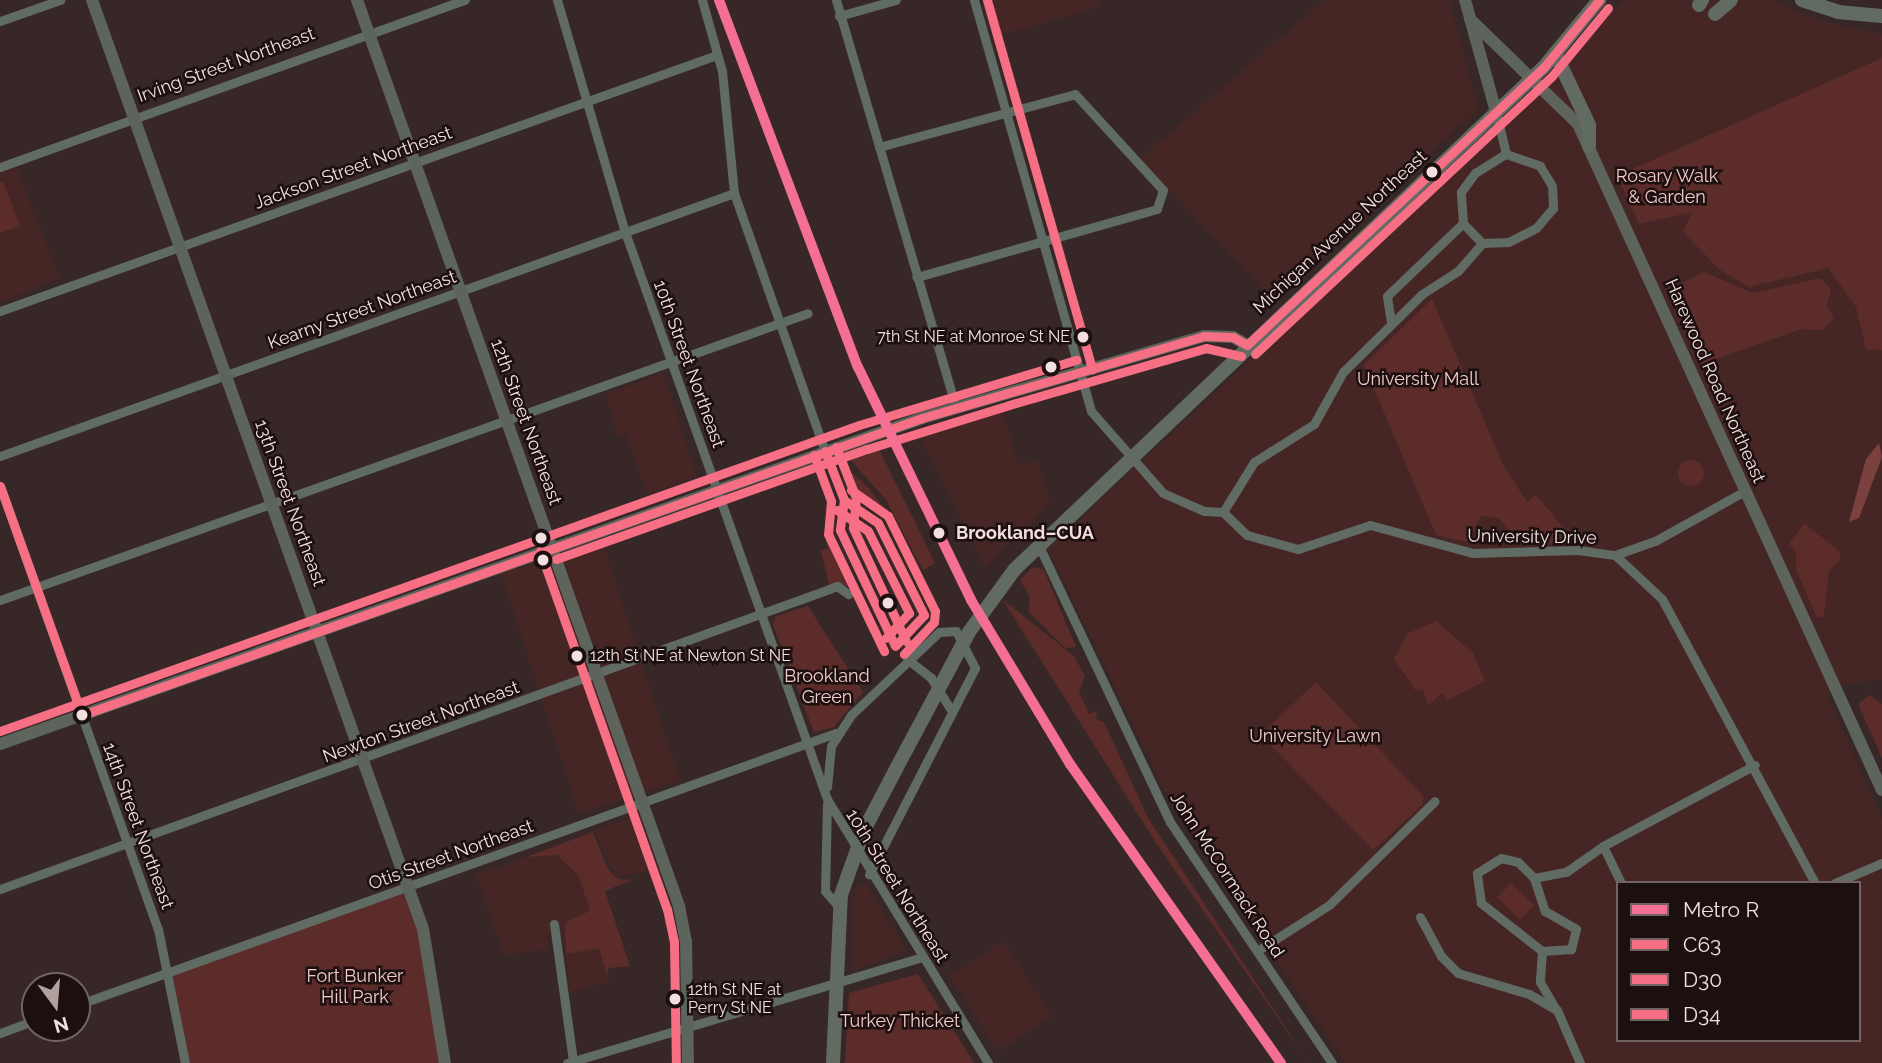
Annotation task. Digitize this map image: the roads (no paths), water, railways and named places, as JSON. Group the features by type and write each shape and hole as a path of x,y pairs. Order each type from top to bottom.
{"main road":[{"name":"Michigan Avenue Northeast","path":"833,1063 839,907 856,852 968,632 1038,544 1496,112 1555,53 1599,0"},
{"path":"1715,14 1731,0"},
{"path":"1802,1 1878,16"},
{"path":"1555,53 1589,125 1589,146"}],"street":[{"path":"0,21 60,0"},
{"name":"13th Street Northeast","path":"92,0 408,887 428,950 445,1063"},
{"name":"12th Street Northeast","path":"357,0 682,918 688,1063"},
{"name":"Irving Street Northeast","path":"0,167 465,0"},
{"name":"10th Street Northeast","path":"557,0 625,232 827,799 869,874 988,1063"},
{"path":"702,0 718,55 734,193 825,451"},
{"path":"836,0 956,408"},
{"path":"839,16 896,0"},
{"path":"974,0 1091,411 1132,458 1177,502 1223,512 1254,462 1314,424 1332,386 1391,322 1458,271 1482,243 1508,242 1536,228 1553,208 1552,186 1540,166 1506,154"},
{"path":"1465,0 1506,154"},
{"name":"Harewood Road Northeast","path":"1470,19 1570,113 1589,146 1882,790"},
{"name":"Jackson Street Northeast","path":"0,311 718,55"},
{"path":"879,147 1075,94 1163,190 1157,209 916,277"},
{"path":"1391,322 1387,296 1463,223 1465,185 1506,154"},
{"name":"Kearny Street Northeast","path":"0,456 734,193"},
{"path":"1463,223 1482,243"},
{"path":"0,600 808,313"},
{"path":"0,744 716,488 922,418 1204,336 1233,337 1247,345"},
{"name":"14th Street Northeast","path":"0,486 127,843 168,973 185,1063"},
{"name":"University Drive","path":"1223,512 1247,535 1298,549 1370,525 1473,553 1578,550 1615,555 1656,541 1745,491"},
{"name":"John McCormack Road","path":"1038,544 1170,822 1332,1063"},
{"path":"1615,555 1662,599 1755,765 1814,881"},
{"name":"Newton Street Northeast","path":"0,888 762,616 828,589 837,586 848,594"},
{"path":"839,907 825,891 826,765 836,733 907,659 945,629 956,631 975,668 869,874"},
{"path":"907,659 931,678 952,712"},
{"name":"Otis Street Northeast","path":"91,1000 836,733"},
{"path":"1534,878 1566,872 1603,846 1755,765"},
{"path":"1257,951 1329,905 1436,801"},
{"path":"1603,846 1620,881"},
{"path":"1493,859 1518,862 1534,878 1545,911 1571,924 1577,934 1571,949 1542,951 1491,914 1476,892 1478,873 1493,859"},
{"path":"1840,881 1882,863"},
{"path":"1420,917 1441,956 1458,973 1529,994 1557,1010"},
{"path":"554,924 570,1062 834,987 923,957"},
{"path":"1542,951 1540,982 1557,1010 1580,1063"},
{"path":"0,1033 21,1025"}],"metro line":[{"name":"R","path":"719,0 858,367 971,600 1070,764 1281,1063"}],"place":[{"name":"7th St NE at Monroe St NE","path":"1083,337"},
{"name":"Brookland–CUA","path":"939,533"},
{"name":"12th St NE at Newton St NE","path":"577,656"},
{"name":"12th St NE at Perry St NE","path":"675,999"}],"park label":[{"name":"Rosary Walk & Garden","path":"1667,187"},
{"name":"University Mall","path":"1418,379"},
{"name":"Brookland Green","path":"827,687"},
{"name":"University Lawn","path":"1315,736"},
{"name":"Fort Bunker Hill Park","path":"355,988"},
{"name":"Turkey Thicket","path":"900,1021"}]}
